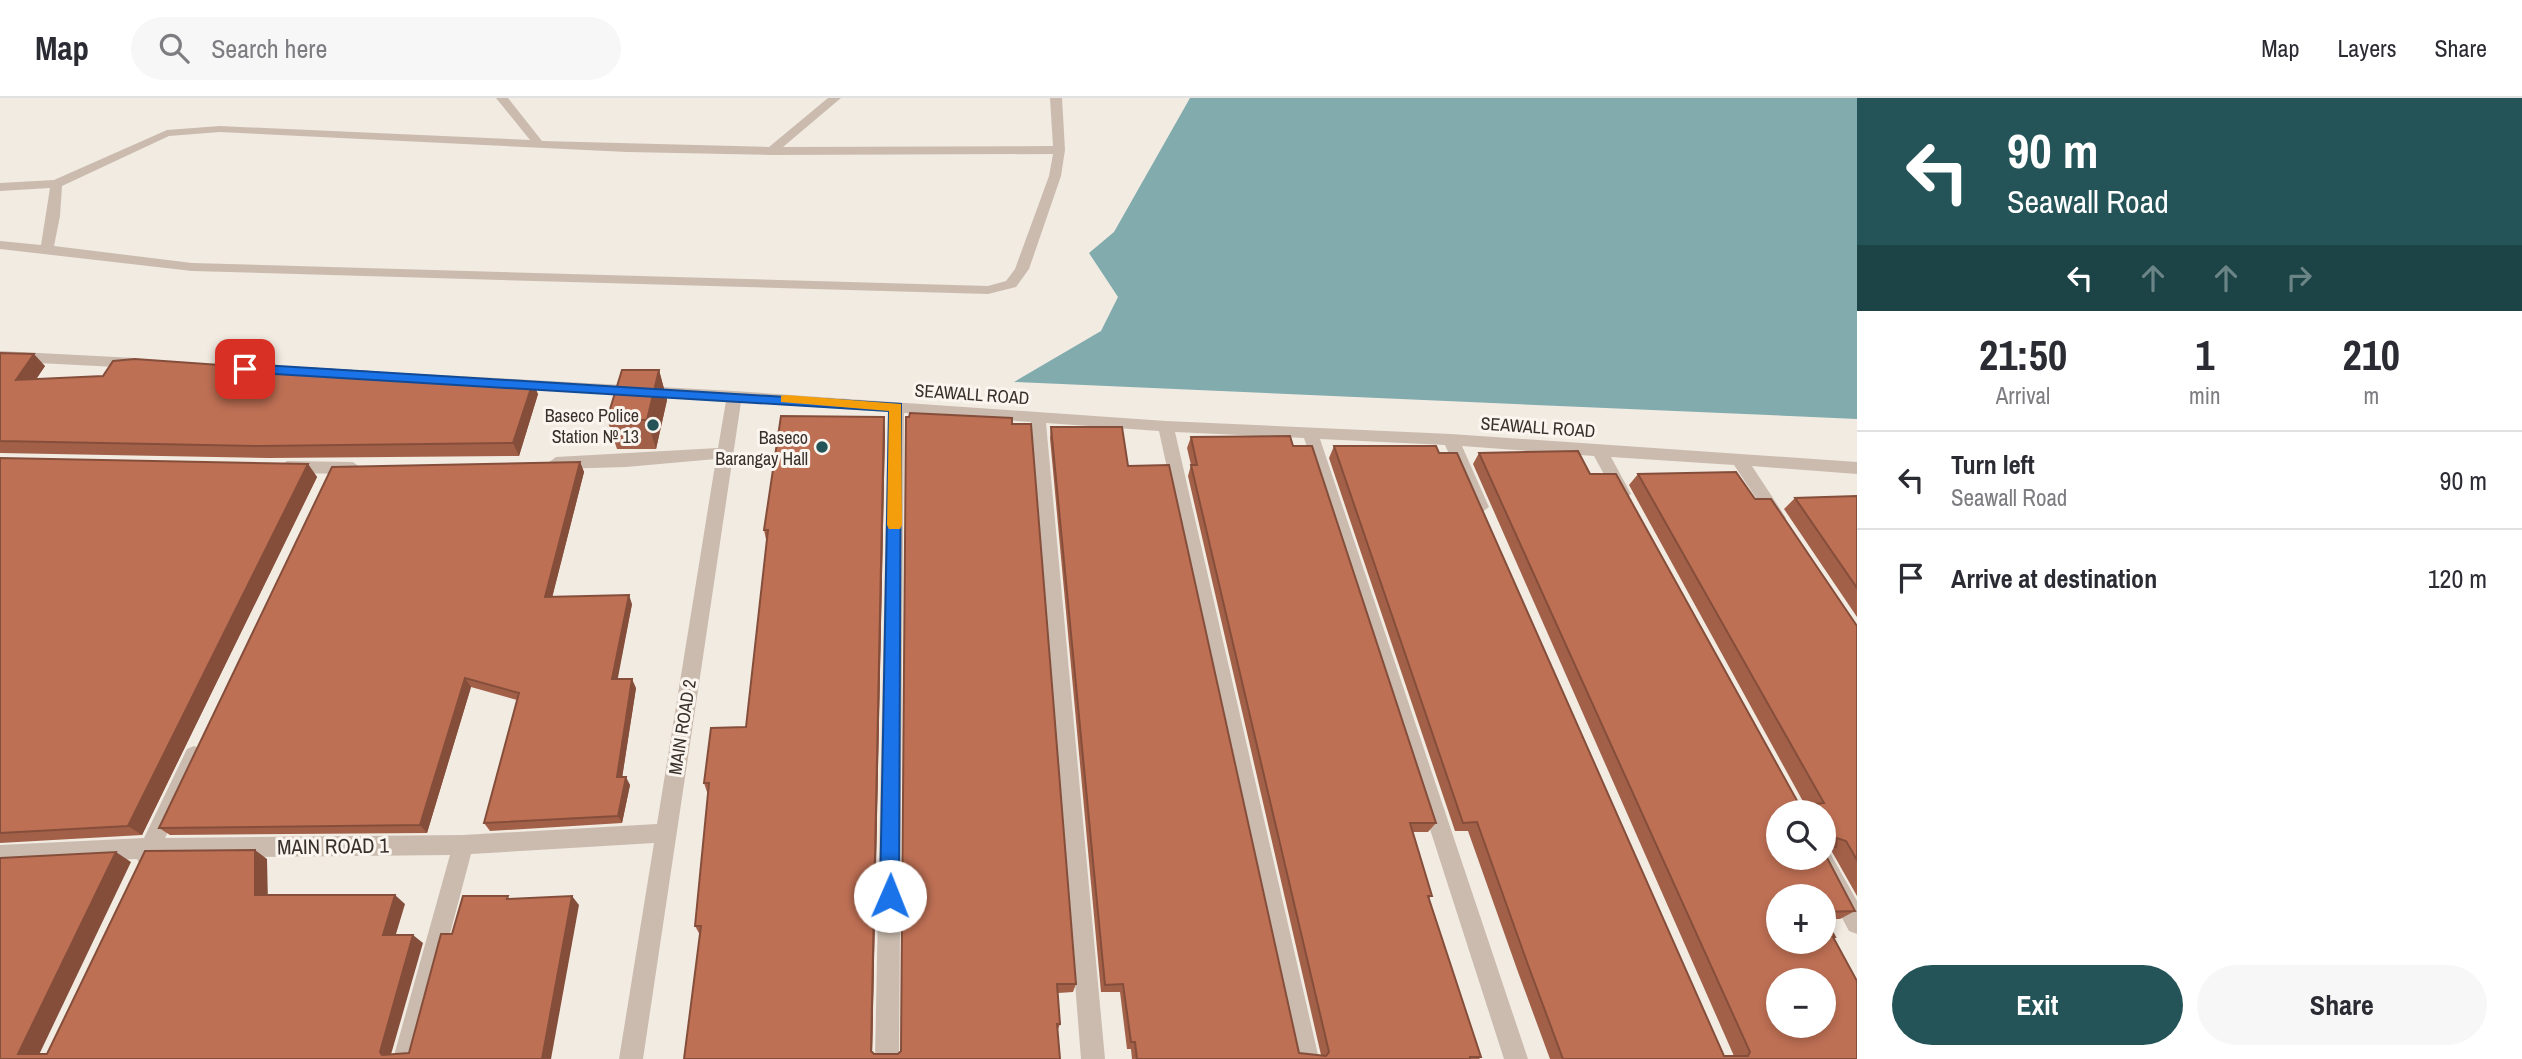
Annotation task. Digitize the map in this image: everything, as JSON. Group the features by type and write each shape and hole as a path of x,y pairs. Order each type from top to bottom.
{"street":[{"path":"502,98 539,144"},
{"path":"772,151 835,98"},
{"path":"0,246 47,249 192,267 988,290 1011,284 1022,269 1055,176 1059,150 1056,98"},
{"path":"0,187 56,184 167,132 220,129 539,144 772,151 1059,150"},
{"path":"47,249 54,216 56,184"},
{"path":"0,356 152,364"},
{"name":"SEAWALL ROAD","path":"332,374 734,396 1166,426 1451,440 1857,468"},
{"name":"MAIN ROAD 2","path":"631,1059 734,396"},
{"path":"887,1059 896,407"},
{"path":"1038,418 1093,1059"},
{"path":"1166,426 1307,1059"},
{"path":"1310,433 1516,1059"},
{"path":"1451,440 1490,528"},
{"path":"1600,451 1633,511"},
{"path":"546,463 626,461 724,453"},
{"path":"1739,460 1790,537"},
{"path":"267,467 329,474 372,467"},
{"path":"138,873 202,738"},
{"name":"MAIN ROAD 1","path":"0,856 150,848 463,845 665,833"},
{"path":"405,1059 463,845"},
{"path":"1828,870 1857,923"}],"water":[{"path":"1190,98 1857,98 1857,419 1014,382 1101,331 1118,297 1089,253 1114,232"}],"building":[{"path":"0,353 34,354 16,380 103,376 113,361 135,359 291,370 302,368 369,372 366,376 442,377 440,383 533,382 513,443 260,446 0,441"},
{"path":"622,370 659,370 647,420 607,419"},
{"path":"910,413 1012,418 1012,424 1031,424 1076,984 1057,984 1060,1059 684,1059 701,926 695,926 709,783 704,783 711,728 746,727 768,530 764,530 781,416 884,417 871,1051 874,1054 898,1054 901,1051 906,417 909,417"},
{"path":"1051,427 1122,427 1128,466 1169,465 1299,1053 1326,1056 1329,1052 1191,465 1197,465 1191,437 1290,436 1293,446 1312,446 1436,823 1410,823 1432,896 1428,896 1481,1057 1137,1059 1135,1042 1131,1042 1123,984 1105,985"},
{"path":"1334,446 1436,446 1439,453 1457,453 1724,1056 1748,1056 1750,1052 1479,453 1578,451 1590,474 1616,474 1797,800 1766,800 1766,870 1833,870 1855,911 1836,912 1836,884 1766,884 1766,954 1836,954 1836,942 1857,981 1857,1059 1563,1059 1477,822 1463,823"},
{"path":"0,458 308,464 128,826 0,833"},
{"path":"580,462 545,597 629,595 612,679 632,679 617,777 626,777 618,816 484,823 519,693 465,678 420,825 159,828 332,467"},
{"path":"1736,472 1755,499 1771,499 1857,626 1857,860 1846,841 1837,838 1836,847 1836,800 1822,800 1638,474"},
{"path":"1857,496 1857,588 1795,498"},
{"path":"255,850 255,895 395,895 383,935 413,935 380,1052 382,1055 409,1053 441,934 452,934 463,896 508,896 507,899 572,896 542,1059 0,1059 0,858 116,852 18,1054 47,1054 145,851"}],"slow traffic":[{"path":"786,399 896,407 894,525"}],"place":[{"name":"Baseco Police Station № 13","path":"653,425"},
{"name":"Baseco Barangay Hall","path":"822,447"}],"route":[{"path":"245,369 896,407 890,896"}]}
